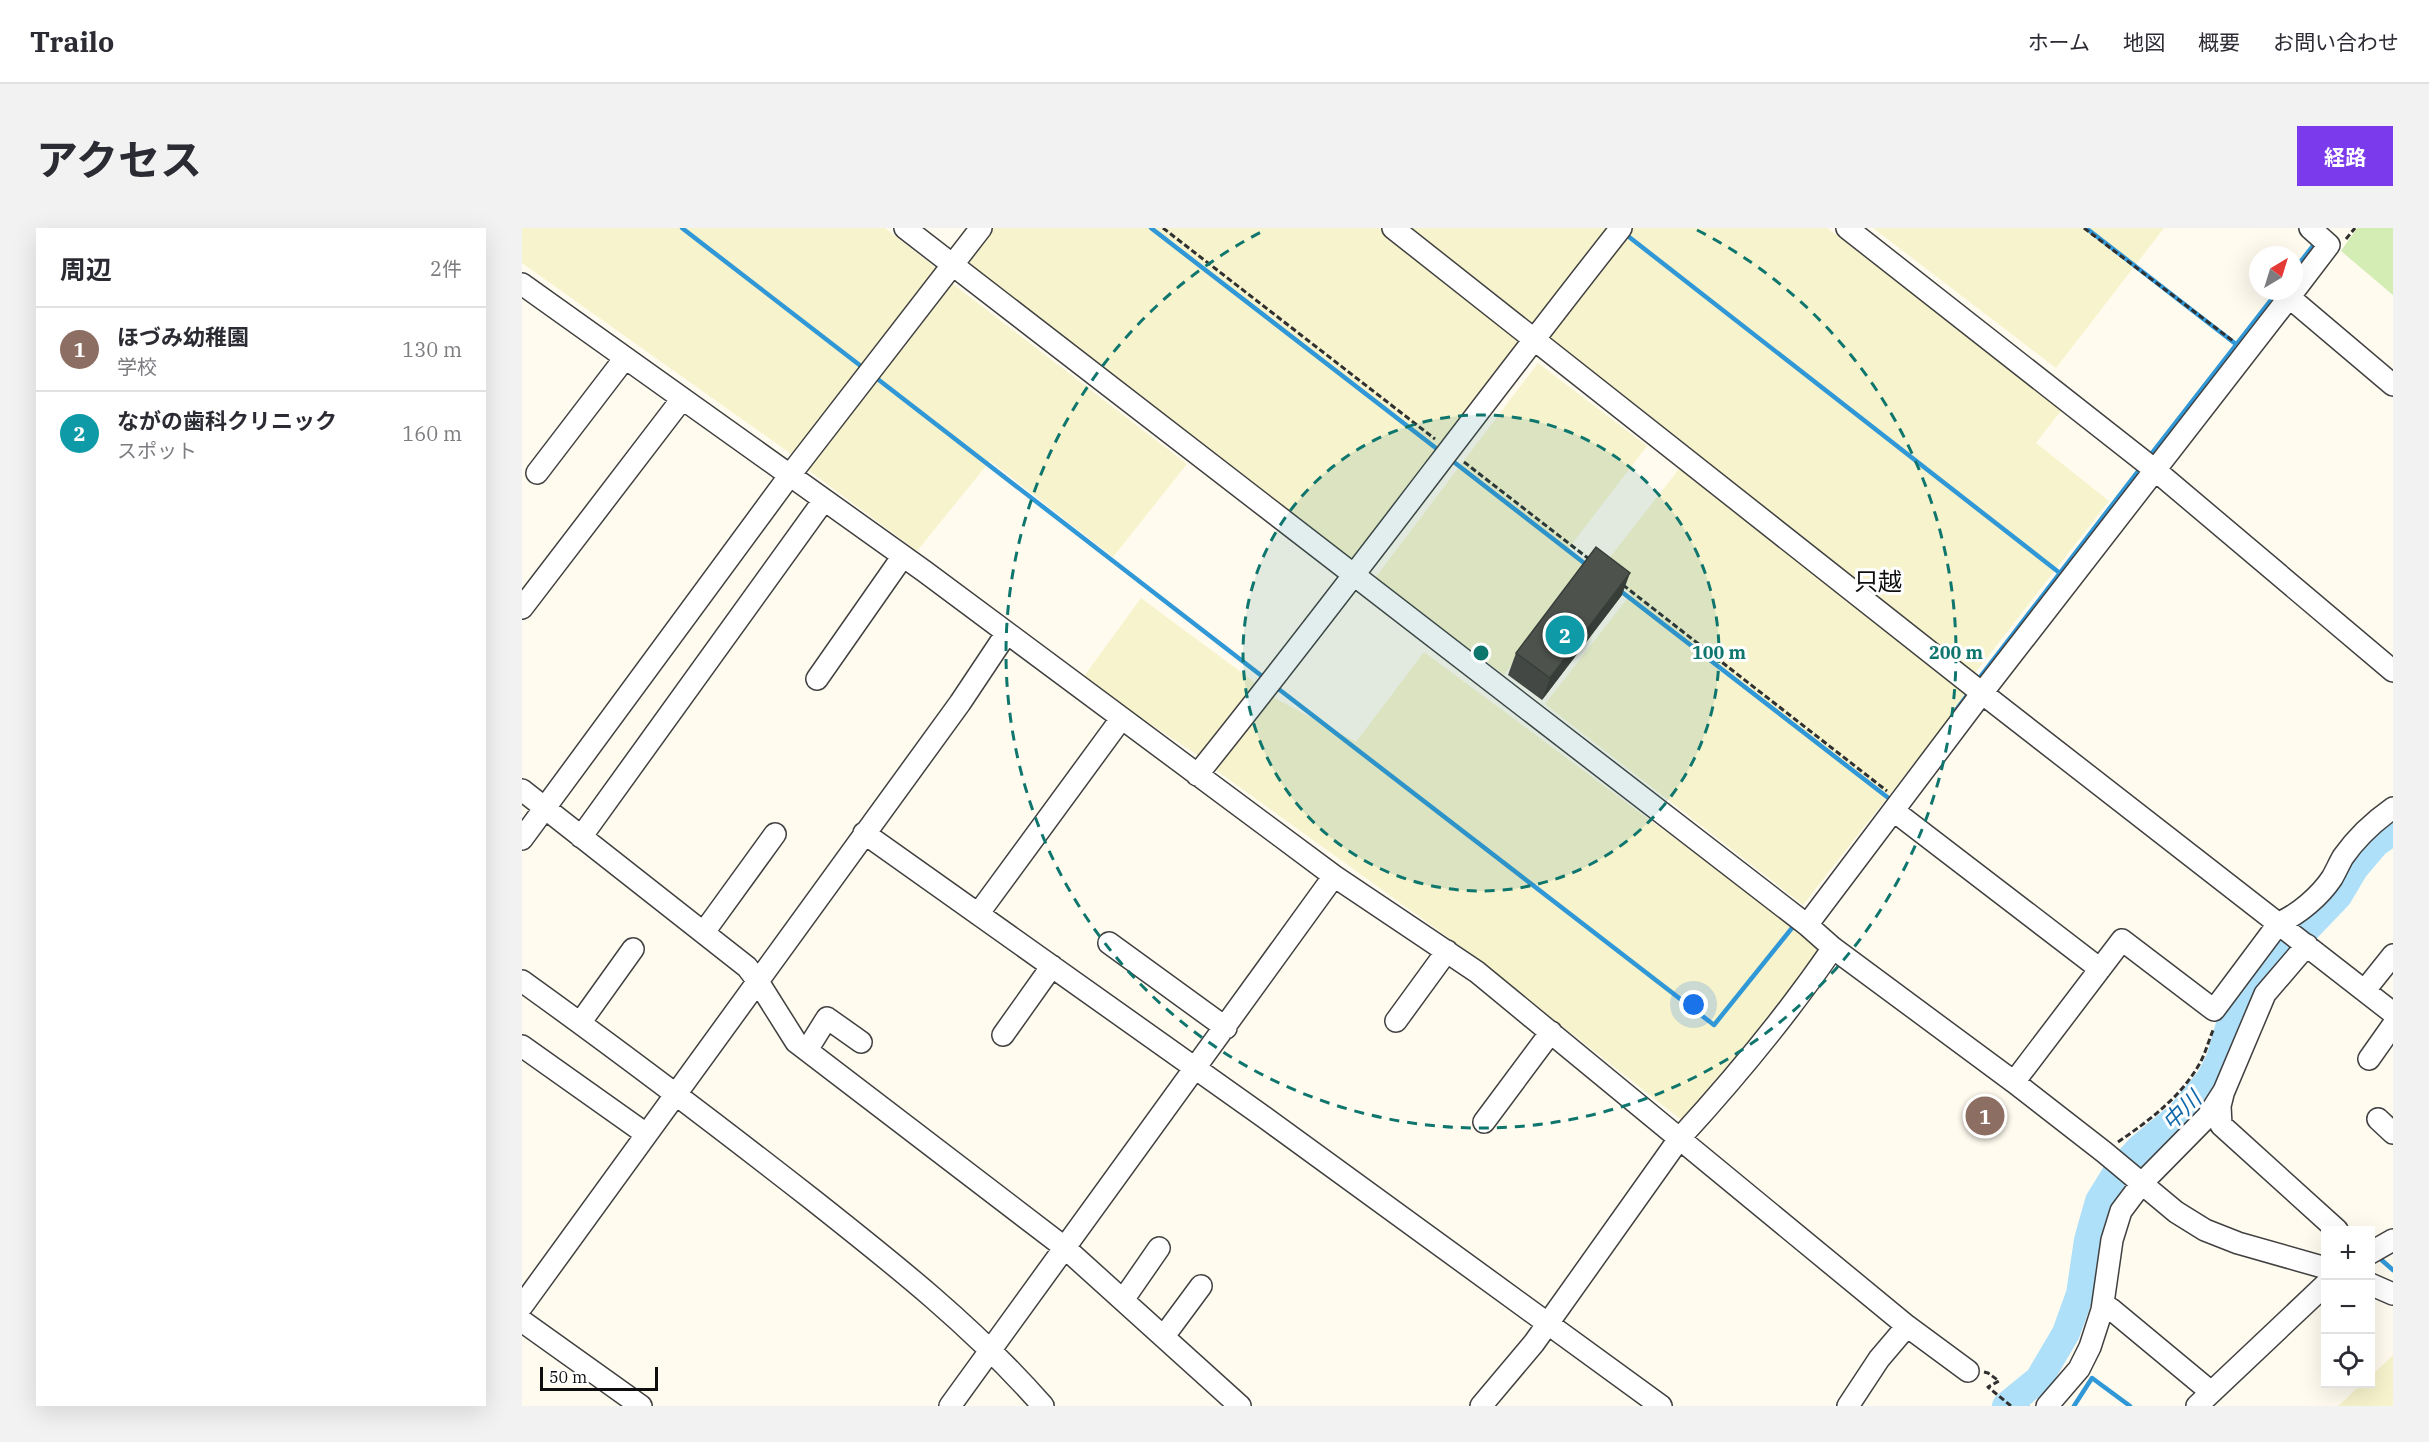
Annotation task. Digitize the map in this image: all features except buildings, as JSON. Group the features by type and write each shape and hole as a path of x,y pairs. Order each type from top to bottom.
{"street":[{"path":"905,228 1807,925 1833,948 2014,1082 2176,1212 2205,1230 2238,1243 2321,1267"},
{"path":"522,839 790,475 981,228"},
{"path":"1392,228 1982,693 2393,1013"},
{"path":"1197,775 1290,660 1352,574 1621,228"},
{"path":"1847,228 2155,470 2393,672"},
{"path":"2303,279 2330,245 2310,228"},
{"path":"522,284 903,556 1334,876 1477,972 1907,1326 1968,1371"},
{"path":"1807,925 1982,693 2287,300"},
{"path":"2300,300 2393,386"},
{"path":"537,472 625,358"},
{"path":"522,608 682,399"},
{"path":"581,837 824,500"},
{"path":"817,679 903,556"},
{"path":"522,1306 960,703 1006,634"},
{"path":"978,914 1122,719"},
{"path":"522,790 747,967 796,1042 1064,1247 1240,1406"},
{"path":"1898,806 2100,969"},
{"path":"2014,1082 2122,940 2214,1010 2279,923 2290,919 2311,902 2331,879 2359,836 2376,819 2393,808"},
{"path":"864,833 1197,1068 1656,1404"},
{"path":"704,932 775,834"},
{"path":"950,1406 1334,876"},
{"path":"1109,943 1226,1028"},
{"path":"2307,945 2265,994 2224,1091 2220,1106 2221,1125 2333,1226"},
{"path":"1481,1406 1547,1323 1679,1139 1811,980 1833,948"},
{"path":"580,1023 633,949"},
{"path":"1396,1021 1447,951"},
{"path":"2365,990 2393,955"},
{"path":"1003,1035 1052,966"},
{"path":"522,981 676,1093 916,1282 990,1351 1043,1406"},
{"path":"807,1050 827,1018 861,1042"},
{"path":"2369,1059 2393,1025"},
{"path":"1484,1122 1551,1032"},
{"path":"522,1046 646,1134"},
{"path":"2047,1406 2079,1369 2090,1347 2102,1310 2115,1230 2121,1211 2142,1183 2208,1116 2224,1091"},
{"path":"2375,1250 2393,1240"},
{"path":"1123,1300 1159,1248"},
{"path":"1164,1336 1201,1286"},
{"path":"2375,1286 2393,1294"},
{"path":"2111,1309 2204,1399 2321,1288"},
{"path":"522,1321 640,1406"},
{"path":"1848,1406 1879,1359 1907,1326"}],"path":[{"path":"1163,228 1437,441"},
{"path":"2084,228 2247,352"},
{"path":"1456,456 1589,559"},
{"path":"1617,581 1898,806"},
{"path":"2104,1152 2153,1117 2177,1094 2200,1063 2215,1023 2209,1022"},
{"path":"1968,1371 1988,1373 1999,1381 1988,1388 2011,1406"}],"shaded area":[{"path":"522,228 885,228 940,271 794,456 522,263"},
{"path":"994,228 1379,228 1522,339 1351,560 968,262"},
{"path":"1409,228 1609,228 1533,325"},
{"path":"1631,228 1827,228 2063,408 2036,443 2109,501 1975,673 1548,336"},
{"path":"1873,228 2164,228 2056,368"},
{"path":"953,284 1187,464 1113,557 990,461 917,551 808,470"},
{"path":"1538,363 1647,446 1568,549 1587,565 1504,675 1375,578"},
{"path":"1679,469 1968,694 1803,905 1545,704 1631,594 1600,570"},
{"path":"1141,598 1257,684 1202,758 1082,679"},
{"path":"1424,652 1822,948 1684,1122 1467,951 1216,770 1271,696 1356,742"},
{"path":"2393,1355 2393,1406 2338,1406 2358,1388 2375,1388 2375,1372"}],"green space":[{"path":"2357,228 2393,228 2393,295 2341,251"}],"waterway":[{"path":"682,228 866,370"},
{"path":"1151,228 1441,452"},
{"path":"2086,228 2237,345"},
{"path":"1624,233 2061,574"},
{"path":"2303,259 2316,242"},
{"path":"2149,457 2271,300"},
{"path":"875,377 1267,680"},
{"path":"1450,459 1588,566"},
{"path":"1977,681 2142,466"},
{"path":"1618,589 1891,800"},
{"path":"1276,687 1714,1025 1796,923"},
{"path":"1956,710 1971,690"},
{"name":"中川","path":"2006,1406 2039,1379 2066,1333 2080,1294 2088,1240 2099,1201 2115,1175 2140,1148 2180,1115 2210,1079 2220,1059 2230,1024 2249,989 2338,896 2354,869 2376,843 2393,831"},
{"path":"2377,1256 2393,1270"},
{"path":"2074,1406 2092,1378 2130,1406"},
{"path":"2016,1398 2027,1406"}],"place":[{"name":"ながの歯科クリニック","path":"1565,635"},
{"name":"ほづみ幼稚園","path":"1985,1116"}],"district":[{"name":"只越","path":"1878,581"}]}
